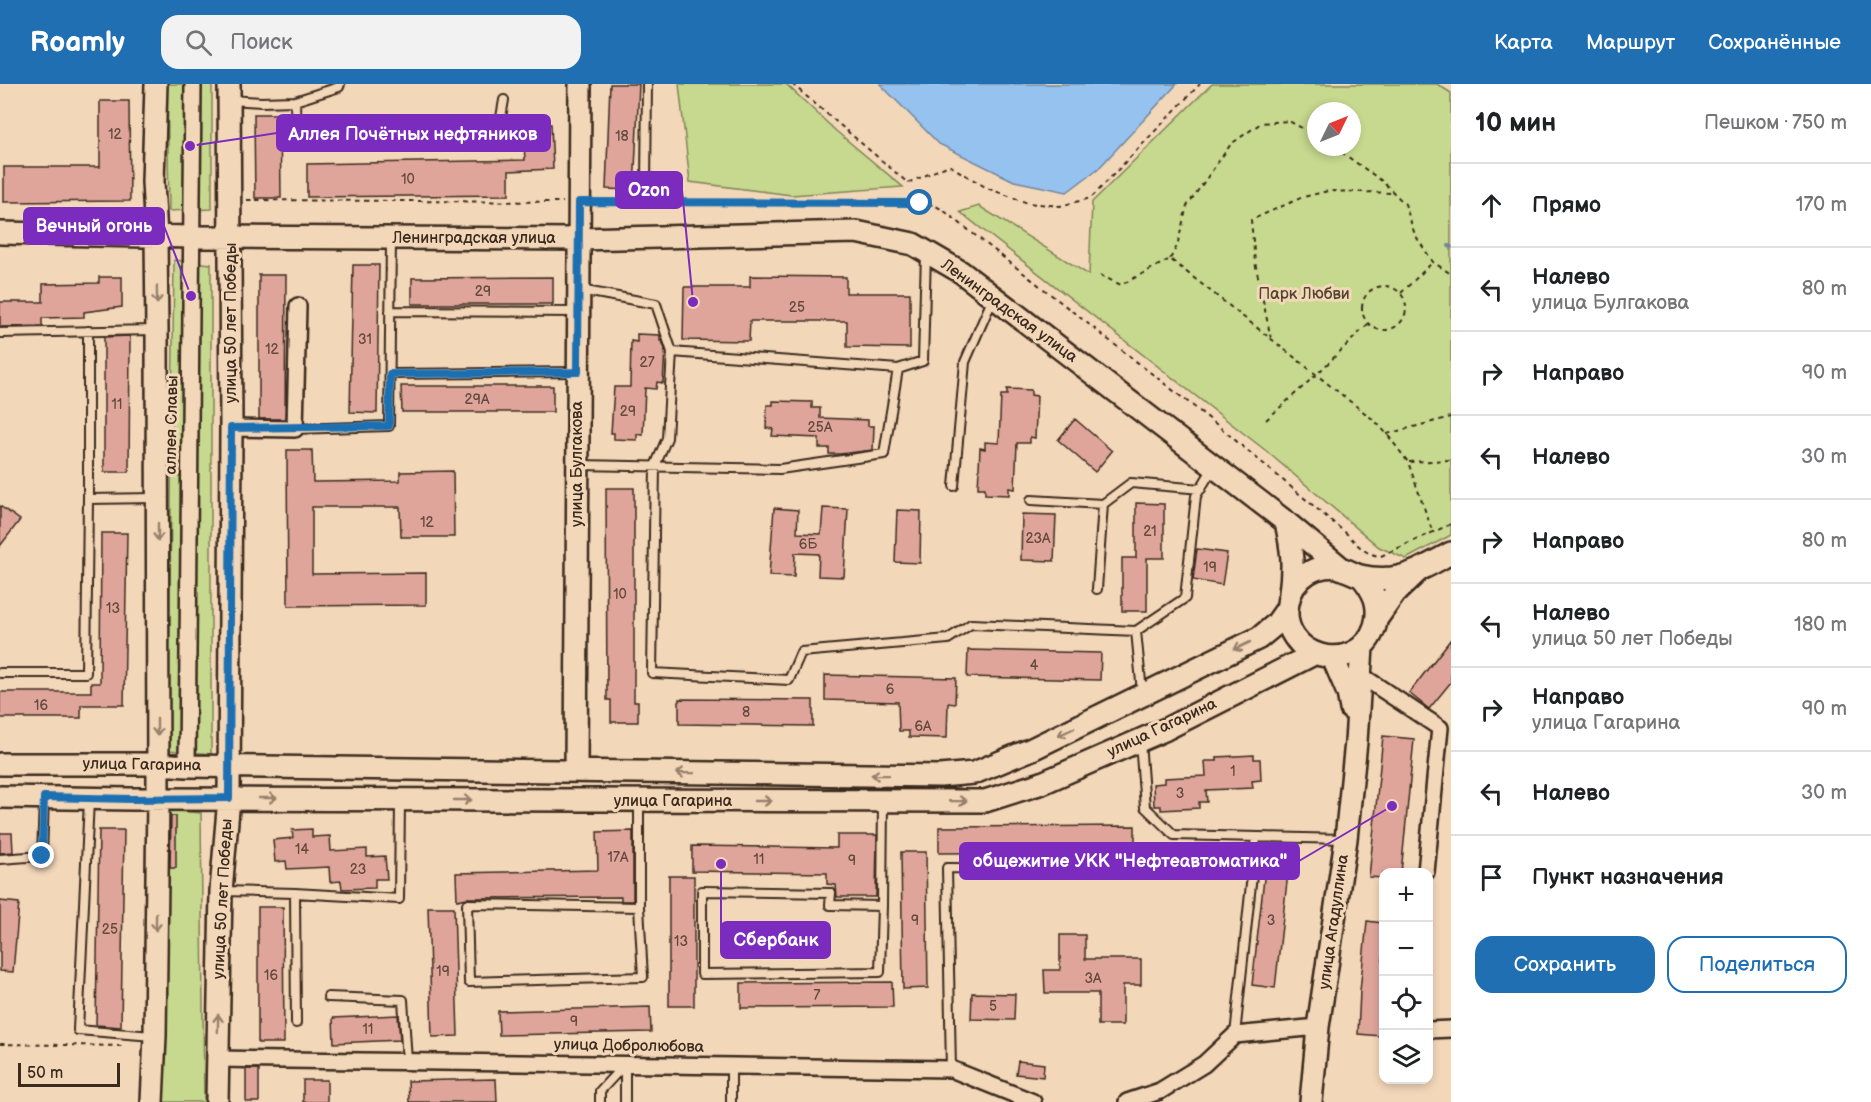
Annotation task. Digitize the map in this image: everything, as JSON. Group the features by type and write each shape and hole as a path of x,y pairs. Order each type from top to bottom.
{"street":[{"path":"152,1102 158,799 158,330 153,182 156,84"},
{"name":"аллея Славы","path":"187,766 193,84"},
{"name":"улица Булгакова","path":"576,771 580,84"},
{"name":"улица 50 лет Победы","path":"217,1102 221,891 229,798 231,236 229,92"},
{"name":"Ленинградская улица","path":"0,233 192,237 579,239 856,232 913,244 961,272 993,296 1286,522 1340,567"},
{"path":"231,428 295,429 298,306"},
{"path":"1286,522 1294,569 1288,603 1289,627 1299,644 1323,656 1347,655 1362,647 1371,635 1377,617 1395,593 1417,571"},
{"path":"1288,603 1296,584 1308,573 1322,567 1340,567 1360,576 1391,578 1417,571 1451,553"},
{"path":"1360,576 1370,586 1376,600 1377,617"},
{"name":"улица Гагарина","path":"0,764 157,764 940,776 974,773 1032,749 1259,638 1276,624 1288,603"},
{"path":"1356,742 1362,647"},
{"path":"1323,656 1348,693 1356,742"},
{"name":"улица Гагарина","path":"0,797 985,801 1042,783 1166,729 1323,656"},
{"path":"1359,674 1440,728 1426,868"},
{"name":"улица Агадуллина","path":"1311,1102 1318,1027 1346,839 1356,742"},
{"path":"1127,1102 1160,1091 1204,1064 1235,1035 1318,1027"},
{"path":"1433,1030 1451,1029"},
{"name":"улица Добролюбова","path":"217,1059 951,1069 1033,1102"}],"lane":[{"path":"229,92 261,102 295,101 339,87 340,84"},
{"path":"646,185 647,84"},
{"path":"295,101 296,135 499,129 504,100"},
{"path":"295,429 389,426 391,238"},
{"path":"672,352 898,369 923,361 926,252"},
{"path":"578,290 656,304 672,352 667,438 655,466 652,673 789,680 801,652 948,639 971,624 1136,631 1185,598 1196,496 1214,467"},
{"path":"954,486 965,362 993,296"},
{"path":"390,311 578,312"},
{"path":"0,333 158,330"},
{"path":"0,673 86,673 88,331"},
{"path":"577,465 780,469 884,454 898,369"},
{"path":"390,374 578,372"},
{"path":"1031,500 1103,504 1131,483 1200,489"},
{"path":"88,499 158,498"},
{"path":"1097,589 1103,504"},
{"path":"1136,631 1143,695"},
{"path":"1140,740 1145,807 1174,835 1346,839"},
{"path":"0,859 42,856 44,797"},
{"path":"89,799 78,1030 154,1041"},
{"path":"221,891 399,899 400,799"},
{"path":"639,801 639,908 643,978 469,982 468,904 639,908"},
{"path":"882,906 830,905 831,893 702,891 702,974 880,972 882,906 883,802"},
{"path":"1235,1035 1256,837"},
{"path":"951,1069 946,868 1253,870"},
{"path":"295,893 296,1023"},
{"path":"328,997 403,999 407,1060"},
{"path":"600,1102 600,1091 625,1064"},
{"path":"625,1064 625,1102"},
{"path":"731,1065 731,1102"}],"path":[{"path":"792,84 908,183 949,165 987,188 1028,202 1060,206 1091,198 1200,84"},
{"path":"1100,276 1121,285 1170,259 1178,246 1187,206 1231,144 1261,123 1289,121 1307,131"},
{"path":"1347,156 1382,181 1405,204 1415,235 1433,262 1451,274"},
{"path":"1272,340 1255,262 1251,220 1303,197 1328,191 1395,193"},
{"path":"230,200 920,203 934,205 1216,424 1347,534 1363,551 1382,556 1451,524"},
{"path":"1170,259 1376,421 1408,462 1433,533"},
{"path":"1401,293 1433,262"},
{"path":"1388,285 1401,293 1406,304 1406,312 1398,325 1383,330 1368,324 1363,318 1362,302 1366,293 1372,288 1388,285"},
{"path":"1266,420 1368,324"},
{"path":"1387,434 1451,417"},
{"path":"1408,462 1451,460"},
{"path":"0,1044 154,1041"}],"green space":[{"path":"167,84 212,84 212,209 169,211"},
{"path":"679,84 786,84 836,131 903,187 791,195 690,182"},
{"name":"Парк Любви","path":"1212,84 1437,84 1451,93 1451,535 1406,559 1379,547 1265,450 960,212 979,206 1089,275 1092,202"},
{"path":"174,260 211,264 211,754 168,750"},
{"path":"167,810 201,813 204,1102 161,1102"}],"water":[{"path":"880,84 1177,84 1099,168 1067,192 1014,181 939,144"}],"building":[{"path":"610,84 639,84 634,190 606,189"},
{"path":"100,101 129,101 130,201 4,202 4,167 100,167"},
{"path":"254,114 280,114 281,198 255,198"},
{"path":"551,124 553,169 509,171 509,195 307,197 307,164 525,160 523,125"},
{"path":"353,265 379,265 377,413 350,412"},
{"path":"259,275 286,275 285,419 259,419"},
{"path":"750,276 846,277 846,293 910,293 910,348 847,347 847,321 750,321 749,341 683,340 684,287 750,287"},
{"path":"99,277 122,277 122,307 84,312 84,317 42,318 42,326 0,327 0,302 43,302 43,284 99,283"},
{"path":"553,277 553,304 412,304 412,278"},
{"path":"637,334 660,335 660,341 665,349 663,383 657,382 656,389 645,388 643,435 637,434 637,440 614,439 614,433 611,433 614,387 630,387 631,341 637,342"},
{"path":"130,336 129,472 104,472 104,337"},
{"path":"401,386 553,386 553,412 402,412"},
{"path":"1007,389 1031,390 1031,395 1037,396 1035,438 1030,437 1030,443 1017,443 1015,489 1009,488 1009,495 985,494 985,488 978,488 980,448 985,449 985,442 999,443 1001,395 1007,395"},
{"path":"773,401 812,402 812,408 820,408 820,418 868,420 868,426 874,426 873,450 829,454 829,448 819,448 819,438 772,436 773,429 766,428 767,405 773,405"},
{"path":"1075,419 1112,451 1095,472 1058,440"},
{"path":"287,450 312,450 313,482 400,481 400,472 453,471 454,537 401,537 400,507 312,507 312,574 426,573 426,605 288,606"},
{"path":"606,488 634,488 634,702 638,702 638,722 611,722 611,700 607,700"},
{"path":"1136,503 1164,504 1164,558 1147,558 1147,611 1122,611 1122,558 1136,558"},
{"path":"0,506 20,520 0,546"},
{"path":"774,508 798,510 797,533 821,534 823,508 848,509 844,577 818,576 819,554 795,553 794,577 769,576"},
{"path":"897,510 921,511 920,563 895,562"},
{"path":"1022,514 1056,515 1054,561 1021,560"},
{"path":"101,533 127,533 124,705 81,705 81,718 0,718 0,692 91,692 91,683 100,683"},
{"path":"1197,549 1227,553 1222,585 1193,580"},
{"path":"1451,639 1451,682 1429,709 1409,693"},
{"path":"968,650 1101,653 1100,680 967,677"},
{"path":"825,675 956,678 955,704 948,703 947,738 909,737 909,731 899,731 898,702 825,700"},
{"path":"679,699 813,700 813,726 679,724"},
{"path":"1383,736 1414,739 1401,868 1379,868 1379,878 1369,877"},
{"path":"1254,755 1254,759 1260,759 1261,780 1252,781 1253,788 1206,790 1207,802 1199,802 1199,808 1161,810 1161,806 1154,806 1153,784 1164,783 1164,778 1206,776 1205,761 1217,761 1217,757"},
{"path":"171,816 176,816 176,868 170,868"},
{"path":"1135,826 1135,852 939,853 939,827"},
{"path":"312,829 312,837 330,836 331,851 367,849 367,857 385,856 387,879 375,879 375,888 342,889 341,881 330,882 329,867 287,869 286,861 275,862 273,840 293,838 292,830"},
{"path":"99,830 124,830 121,1027 96,1025"},
{"path":"633,831 633,901 621,901 621,897 467,898 457,900 456,873 598,870 597,832"},
{"path":"0,833 12,833 13,852 0,853"},
{"path":"837,835 877,835 876,897 837,897 836,885 827,884 827,873 692,871 692,846 837,848"},
{"path":"901,852 926,852 928,988 903,989"},
{"path":"1267,852 1290,855 1275,988 1252,985"},
{"path":"669,876 694,876 694,1006 669,1006"},
{"path":"0,901 19,903 13,972 0,971"},
{"path":"258,907 283,907 284,1043 258,1043"},
{"path":"428,907 454,907 458,1036 432,1037"},
{"path":"1367,921 1379,922 1379,1036 1358,1034"},
{"path":"1060,935 1085,935 1085,959 1141,959 1141,985 1123,985 1123,1025 1098,1025 1098,993 1045,993 1044,970 1060,970"},
{"path":"892,982 893,1007 741,1008 741,983"},
{"path":"972,993 1015,994 1014,1020 971,1019"},
{"path":"650,1007 651,1032 499,1035 498,1011"},
{"path":"398,1015 400,1040 334,1043 333,1018"},
{"path":"1018,1061 1044,1064 1043,1077 1016,1074"},
{"path":"246,1069 259,1069 259,1102 246,1102"},
{"path":"496,1079 497,1102 409,1102 408,1081"},
{"path":"303,1080 327,1080 327,1102 303,1102"}],"place":[{"name":"Аллея Почётных нефтяников","path":"190,146"},
{"name":"Вечный огонь","path":"191,296"},
{"name":"Ozon","path":"693,302"},
{"name":"общежитие УКК \"Нефтеавтоматика\"","path":"1392,806"},
{"name":"Сбербанк","path":"721,864"}],"route":[{"path":"42,856 44,797 229,798 231,428 295,429 389,426 390,374 578,372 579,202 920,203"}]}
